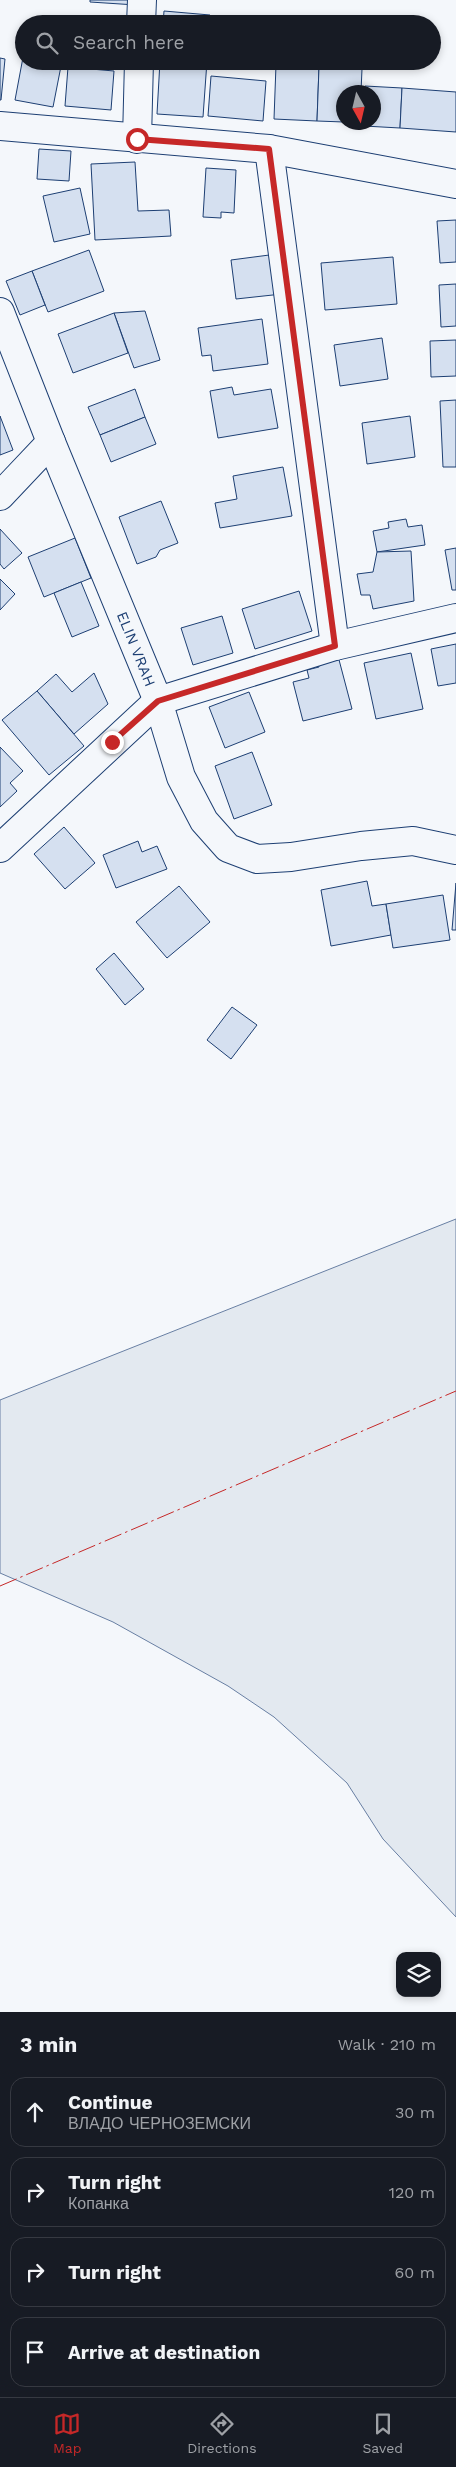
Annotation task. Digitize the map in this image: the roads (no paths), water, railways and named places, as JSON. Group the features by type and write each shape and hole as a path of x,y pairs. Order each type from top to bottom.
{"street":[{"path":"141,15 142,0"},
{"path":"137,139 140,70"},
{"path":"0,126 269,149 456,184"},
{"path":"269,149 335,646"},
{"name":"ELIN VRAH","path":"0,312 51,442 158,701 181,777 204,821 228,848 257,859 291,857 360,846 413,841 456,850"},
{"path":"0,496 51,442"},
{"path":"0,848 158,701 335,646 456,618"}]}
